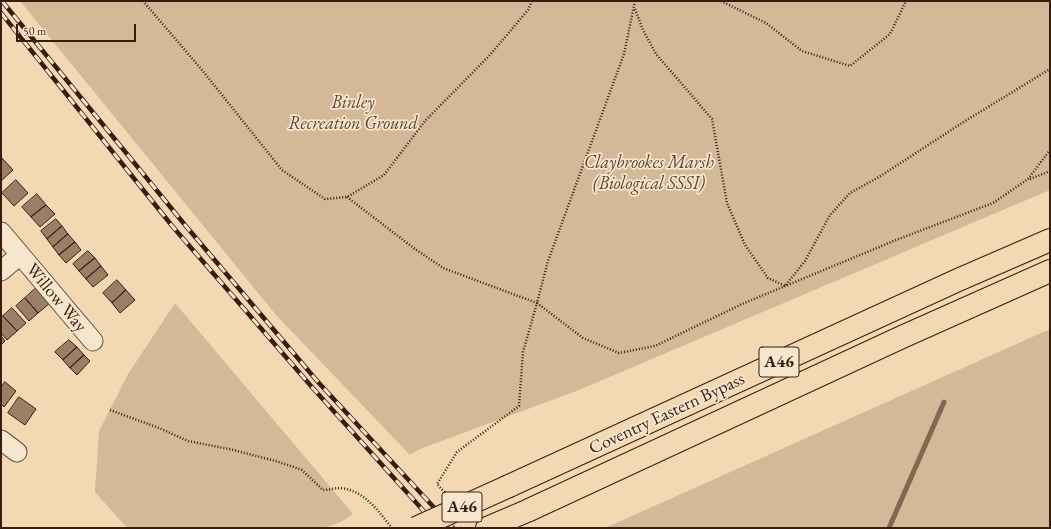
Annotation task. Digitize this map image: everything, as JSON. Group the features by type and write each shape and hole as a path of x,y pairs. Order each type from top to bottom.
{"highway":[{"name":"Coventry Eastern Bypass","path":"416,528 958,280 1050,240"},
{"name":"Coventry Eastern Bypass","path":"486,528 527,511 902,337 1050,271"}],"street":[{"name":"Willow Way","path":"1,232 93,341"},
{"name":"Willow Way","path":"1,271 20,255"},
{"path":"1,440 17,452"}],"path":[{"path":"143,1 202,70 282,170 324,199 347,197 384,175 425,121 489,56 528,10 532,1"},
{"path":"452,500 436,484 457,452 519,406 523,352 548,261 624,54 635,1"},
{"path":"721,1 766,23 802,51 850,66 890,34 906,1"},
{"path":"634,7 643,30 656,54 712,119 727,203 745,245 768,278 785,286"},
{"path":"785,286 805,261 830,214 850,193 879,178 962,123 1050,69"},
{"path":"1028,179 1050,150"},
{"path":"347,197 414,249 443,268 537,303 583,338 619,353 655,346 742,304 896,240 993,203 1028,179 1050,171"},
{"path":"110,410 159,428 188,441 229,449 276,461 302,470 323,490 340,488 354,491 364,497 378,510 392,528"}],"green space":[{"name":"Claybrookes Marsh (Biological SSSI)","path":"20,1 1050,1 1050,190 579,390 420,449 410,455 276,315"},
{"path":"175,303 353,514 341,522 323,528 127,528 95,492 99,431 128,374"},
{"path":"1050,329 1050,528 605,528"}],"building":[{"path":"1,157 13,170 1,181"},
{"path":"16,180 28,193 14,206 2,193"},
{"path":"37,194 46,205 31,217 22,207"},
{"path":"46,205 55,214 40,227 31,217"},
{"path":"56,219 62,226 47,239 41,231"},
{"path":"62,226 68,234 53,247 47,239"},
{"path":"68,234 75,242 59,255 53,247"},
{"path":"75,242 81,250 66,263 59,255"},
{"path":"88,251 95,258 79,271 73,264"},
{"path":"95,258 101,266 86,279 79,271"},
{"path":"101,266 108,275 93,287 86,279"},
{"path":"117,280 126,290 112,303 103,293"},
{"path":"36,288 50,303 38,313 25,298"},
{"path":"126,290 135,300 120,313 112,303"},
{"path":"25,298 38,313 29,321 16,306"},
{"path":"12,308 26,323 17,331 3,316"},
{"path":"3,316 17,331 7,340 1,333 1,318"},
{"path":"1,336 5,341 1,345"},
{"path":"69,340 77,347 63,360 55,352"},
{"path":"77,347 84,355 70,368 63,360"},
{"path":"84,355 90,361 77,375 70,368"},
{"path":"5,382 16,391 4,407 1,404 1,388"},
{"path":"19,397 36,409 25,425 8,413"}],"waterway":[{"path":"889,528 944,402"}],"railway":[{"path":"2,1 185,225 318,382 453,528"},
{"path":"1,13 173,227 311,386 439,528"}],"park label":[{"name":"Binley Recreation Ground","path":"353,113"}]}
